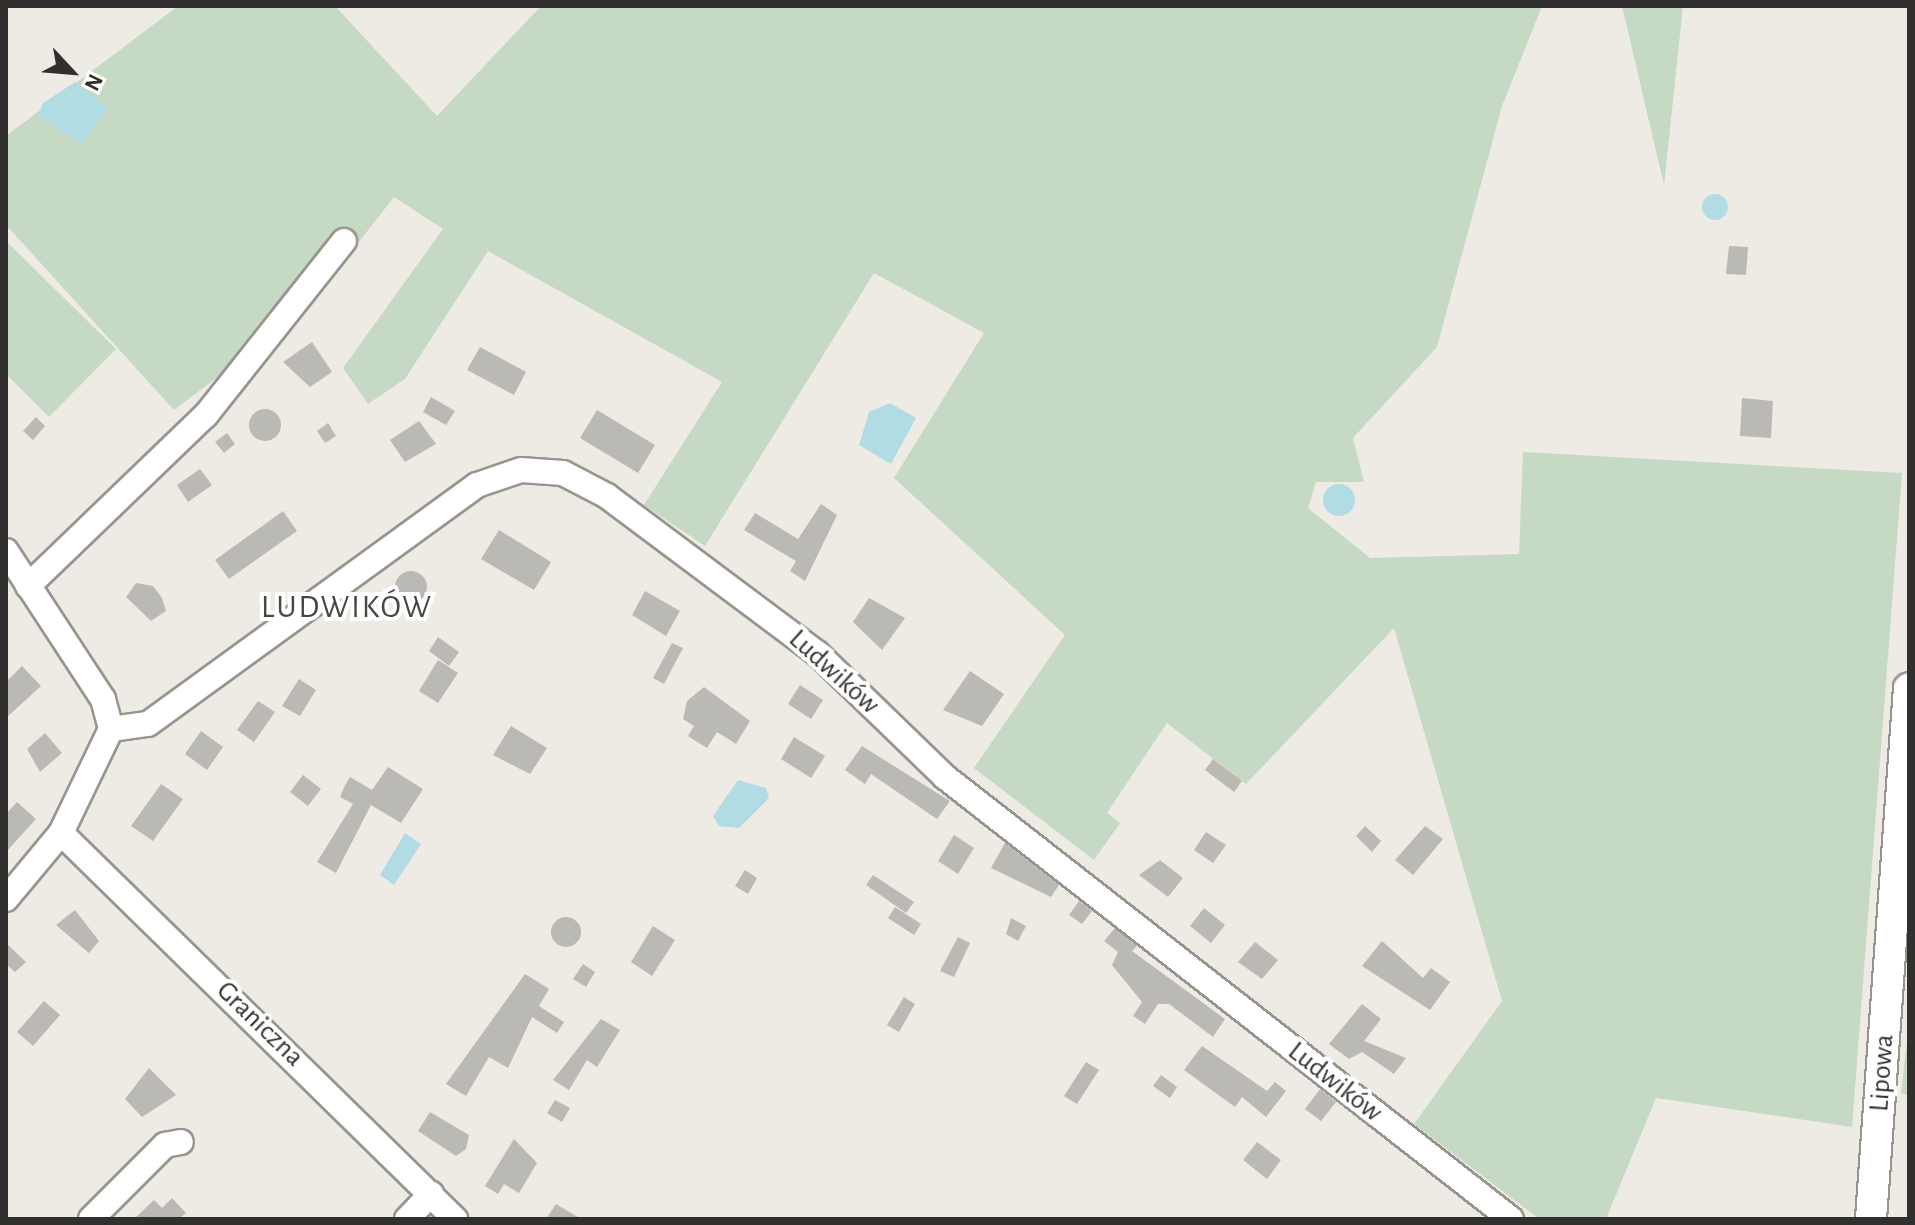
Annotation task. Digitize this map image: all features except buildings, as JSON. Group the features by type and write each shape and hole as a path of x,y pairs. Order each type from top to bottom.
{"main road":[{"name":"Lipowa","path":"1871,1219 1909,688"}],"street":[{"path":"28,586 215,405 344,241"},
{"name":"Ludwików","path":"111,729 148,724 477,485 521,470 563,473 607,496 817,653 945,777 1502,1216"},
{"path":"6,551 103,699 111,729 61,833 6,899"},
{"name":"Graniczna","path":"61,833 455,1219"},
{"path":"91,1219 165,1145 181,1142"},
{"path":"407,1219 431,1194"}],"green space":[{"path":"178,6 335,6 437,116 541,6 1542,6 1502,106 1437,347 1353,438 1364,482 1316,482 1308,508 1370,558 1519,554 1523,452 1902,473 1852,1127 1656,1098 1606,1219 1539,1219 1414,1124 1502,1001 1394,628 1246,784 1167,723 1107,813 1120,823 1094,860 974,768 1065,635 894,478 984,333 874,273 705,546 644,505 722,382 488,251 405,379 368,404 343,368 443,229 394,197 304,312 174,410 6,225 6,136"},
{"path":"1622,6 1683,6 1664,185"},
{"path":"6,241 116,349 49,417 6,374"},
{"path":"1909,1023 1909,1096 1901,1093"}],"water":[{"path":"75,82 108,108 82,144 38,116 43,103"},
{"path":"1715,194 1724,198 1728,207 1724,216 1715,220 1706,216 1702,207 1706,198"},
{"path":"890,403 916,418 891,464 859,445 869,412"},
{"path":"1339,484 1350,489 1355,500 1350,511 1339,516 1328,511 1323,500 1328,489"},
{"path":"738,780 766,788 769,798 739,828 719,826 713,816"},
{"path":"405,833 421,844 394,885 380,875"}],"district":[{"name":"LUDWIKÓW","path":"347,607"}]}
